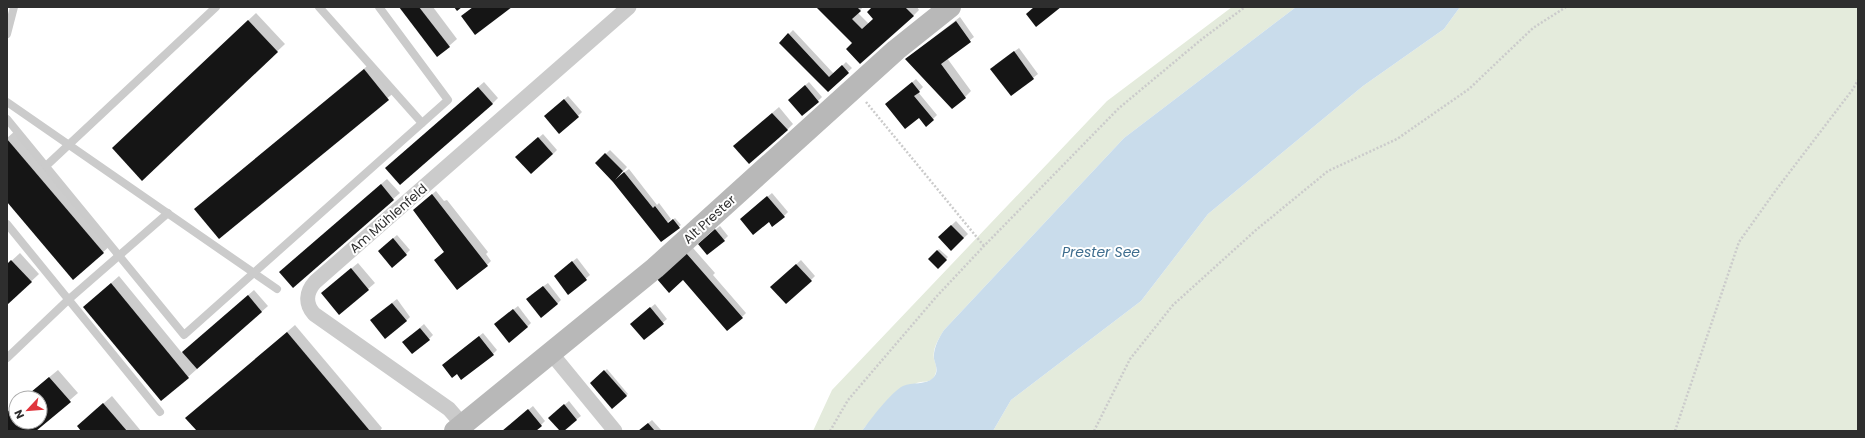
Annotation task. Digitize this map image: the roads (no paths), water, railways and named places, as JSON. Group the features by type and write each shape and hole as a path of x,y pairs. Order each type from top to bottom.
{"main road":[{"name":"Alt Prester","path":"462,429 551,352 655,268 911,37 950,7"}],"street":[{"name":"Am Mühlenfeld","path":"462,429 450,409 314,314 308,304 308,292 315,282 629,7"},
{"path":"551,352 615,431"}],"lane":[{"path":"7,34 14,7"},
{"path":"46,166 216,7"},
{"path":"319,7 422,123"},
{"path":"7,119 184,335 448,100 379,7"},
{"path":"7,102 255,272 277,289"},
{"path":"7,358 68,300 168,212"},
{"path":"7,224 160,412"}],"water":[{"name":"Prester See","path":"1296,7 1460,7 1444,29 1363,86 1208,214 1141,301 1011,400 993,431 862,431 898,389 907,385 927,382 935,376 936,367 934,351 944,330 1124,138"}]}
